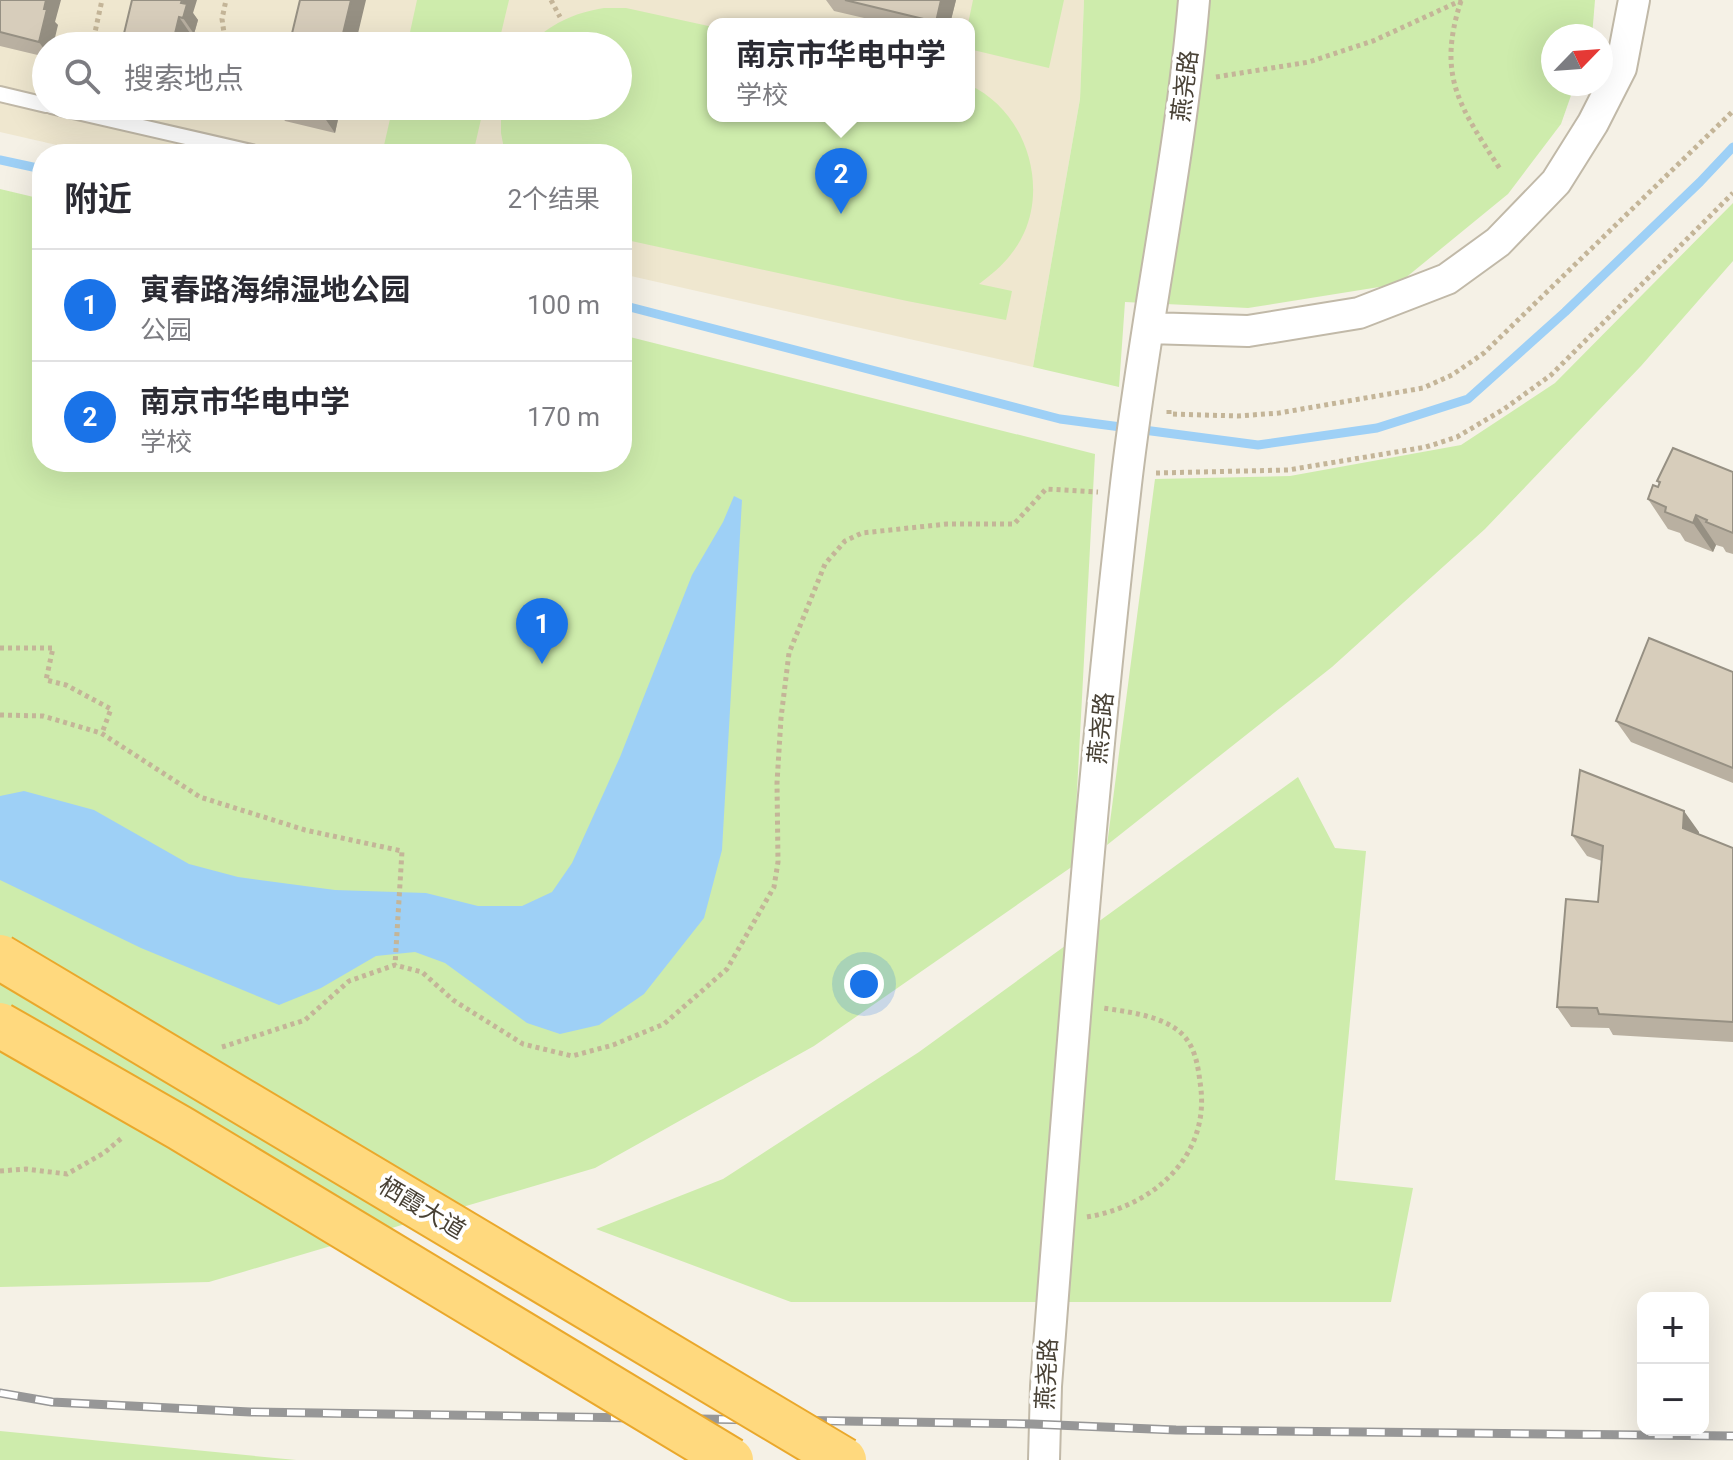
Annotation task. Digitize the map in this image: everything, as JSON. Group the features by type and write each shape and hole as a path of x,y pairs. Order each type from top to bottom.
{"highway":[{"name":"栖霞大道","path":"0,957 844,1460"},
{"path":"0,1025 193,1136 731,1460"}],"street":[{"name":"燕尧路","path":"1044,1460 1046,1386 1087,876 1125,494 1136,402 1187,79 1194,0"},
{"path":"1148,328 1248,331 1359,313 1447,279 1498,242 1556,182 1593,123 1621,68 1634,0"}],"lane":[{"path":"0,94 32,101"},
{"path":"113,120 217,144"}],"path":[{"path":"95,32 102,0"},
{"path":"223,32 226,0"},
{"path":"551,0 560,17"},
{"path":"1187,79 1260,72 1309,62 1373,41 1462,0 1454,24 1452,75 1464,113 1500,169"},
{"path":"1170,400 1169,414 1238,416 1279,413 1423,388 1452,375 1484,353 1733,111"},
{"path":"211,1057 222,1047 305,1020 349,981 395,965 422,972 453,1000 523,1044 572,1056 613,1045 664,1024 727,969 774,887 778,862 777,783 781,718 789,653 825,564 845,541 862,533 947,524 1014,524 1046,489 1125,494 1151,473 1288,470 1426,447 1457,437 1504,409 1551,375 1733,193"},
{"path":"0,648 53,648 46,680 66,685 111,709 101,733"},
{"path":"0,715 43,716 101,733 200,797 305,830 402,851 395,965"},
{"path":"1059,1221 1105,1214 1138,1202 1163,1184 1187,1158 1198,1128 1202,1095 1198,1065 1183,1035 1164,1023 1102,1008"},
{"path":"0,1171 26,1169 67,1174 104,1153 128,1132"}],"shaded area":[{"path":"0,0 1084,0 1080,99 1033,367 632,276 632,144 52,144 0,132"}],"green space":[{"path":"417,0 509,0 501,32 410,32"},
{"path":"973,0 1064,0 1049,68 975,50 975,18 969,18"},
{"path":"1084,0 1595,0 1593,24 1541,24 1541,96 1571,96 1561,124 1508,194 1398,284 1248,308 1125,302 1119,387 1033,367 1080,99"},
{"path":"604,8 626,8 707,26 707,122 975,122 975,88 988,96 1004,111 1026,148 1033,191 1031,212 1024,233 1005,262 979,284 1012,291 1006,320 632,241 632,144 503,144 501,120 632,120 632,32 544,32 582,13"},
{"path":"390,120 481,120 475,144 384,144"},
{"path":"0,189 32,197 32,472 632,472 632,338 1095,454 1073,866 814,1046 595,1168 209,1282 0,1287"},
{"path":"1733,203 1733,261 1641,366 1485,529 1332,667 1107,845 1155,479 1290,476 1461,445 1555,383"},
{"path":"1298,777 1335,848 1366,851 1335,1180 1413,1188 1391,1302 791,1302 596,1229 723,1179 919,1052"},
{"path":"0,1431 296,1460 0,1460"}],"water":[{"path":"734,496 742,500 722,850 704,918 644,994 599,1025 560,1034 527,1023 445,963 415,952 376,956 321,988 279,1005 141,948 0,880 0,796 24,791 94,810 189,864 238,877 335,890 426,893 478,906 522,906 552,892 572,863 620,757 692,575 723,522"}],"building":[{"path":"0,0 46,0 41,32 32,32 32,40 0,32"},
{"path":"132,0 182,0 181,3 187,4 183,18 179,17 175,32 124,32"},
{"path":"300,0 351,0 343,32 292,32"},
{"path":"845,0 941,0 937,18 919,18"},
{"path":"1673,448 1733,472 1733,533 1696,515 1693,523 1665,512 1666,507 1648,499 1653,485 1658,487 1660,482 1657,481"},
{"path":"1649,638 1733,672 1733,768 1616,721"},
{"path":"1580,770 1684,811 1683,828 1733,848 1733,1022 1599,1014 1597,1008 1557,1007 1566,899 1598,902 1603,846 1572,835"}],"waterway":[{"path":"632,308 1060,419 1258,445 1377,428 1468,399 1565,312 1733,147"},
{"path":"0,160 32,167"}],"railway":[{"path":"0,1393 52,1402 250,1412 1032,1424 1176,1430 1733,1436"}],"place":[{"name":"南京市华电中学","path":"841,214"},
{"name":"寅春路海绵湿地公园","path":"542,664"}]}
